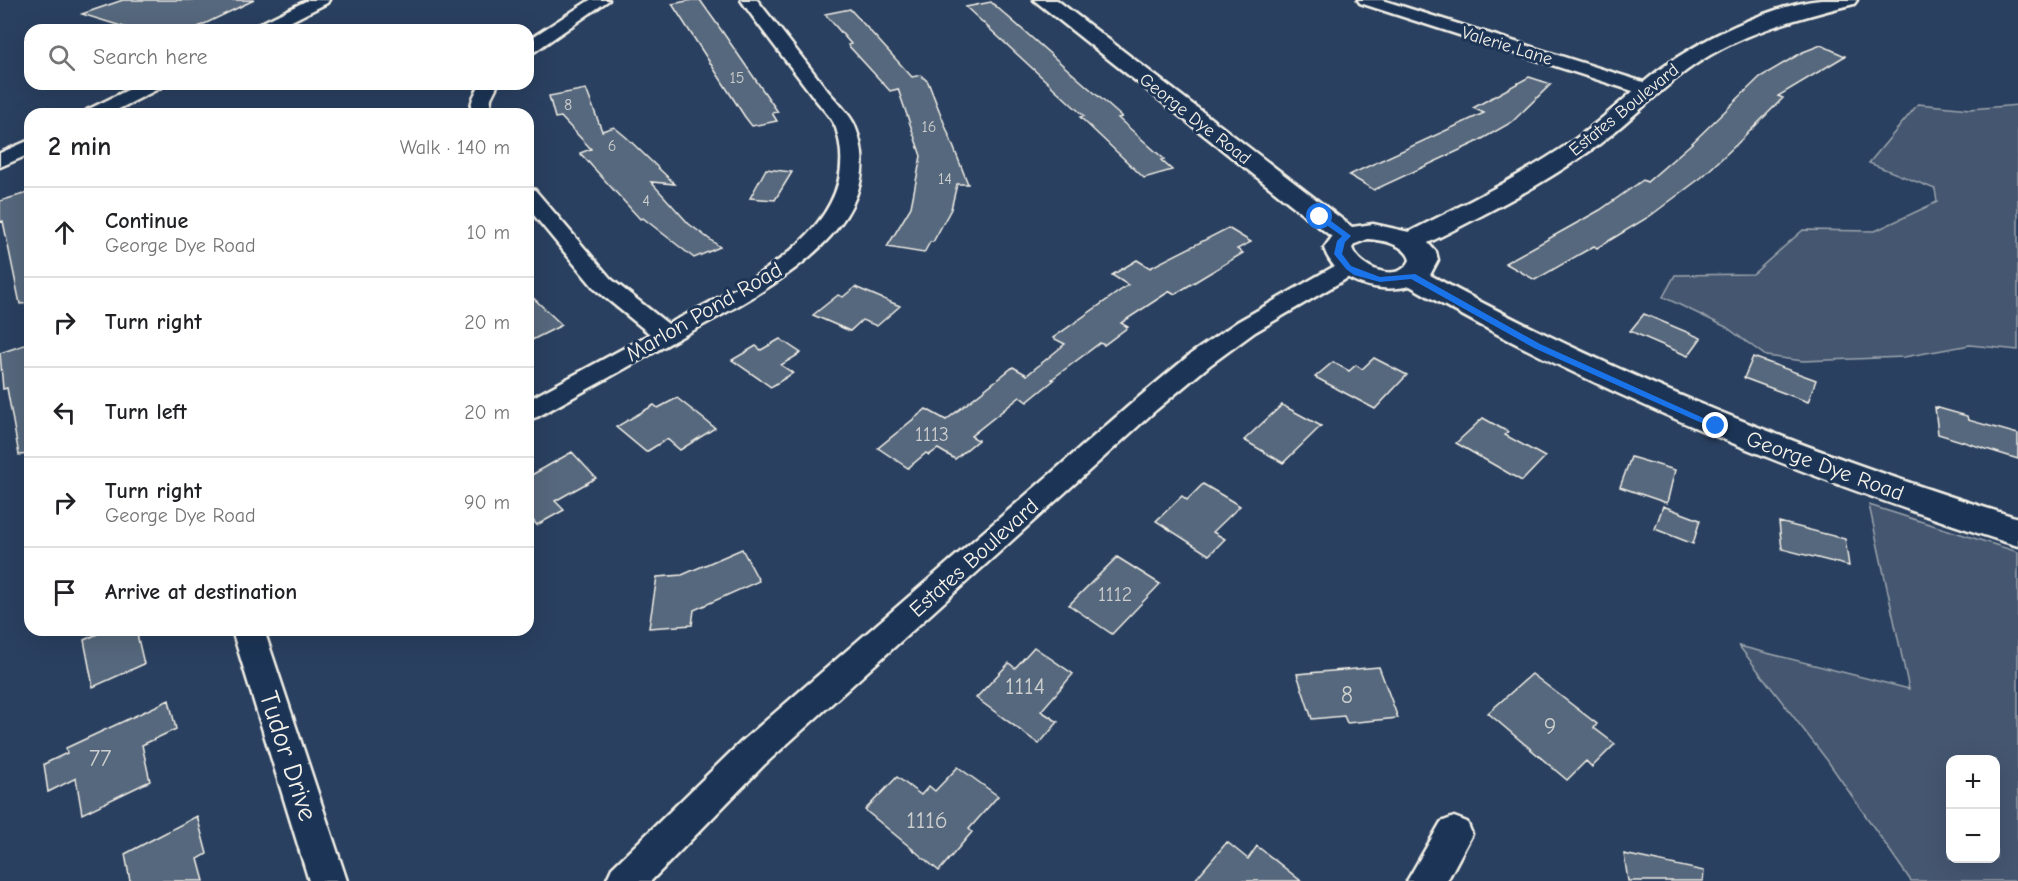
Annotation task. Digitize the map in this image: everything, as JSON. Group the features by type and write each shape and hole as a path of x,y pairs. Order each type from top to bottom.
{"street":[{"path":"273,24 321,0"},
{"path":"534,44 601,0"},
{"name":"Marlon Pond Road","path":"534,408 766,280 816,240 834,218 852,177 854,159 845,126 749,0"},
{"name":"George Dye Road","path":"1044,0 1347,236"},
{"name":"Valerie Lane","path":"1366,0 1649,90"},
{"path":"1394,10 1410,0"},
{"name":"Estates Boulevard","path":"1410,242 1547,169 1583,145 1678,66 1727,37 1793,12 1847,0"},
{"path":"106,108 142,90"},
{"path":"480,108 486,90"},
{"path":"0,161 24,149"},
{"path":"534,201 603,284 667,335"},
{"path":"1366,231 1377,231 1410,242 1418,249 1423,264 1419,271 1403,279 1380,280 1368,277 1348,268 1338,254 1341,241 1347,236 1366,231"},
{"name":"Estates Boulevard","path":"625,881 752,754 1156,397 1201,359 1246,327 1348,268"},
{"name":"George Dye Road","path":"1412,276 1537,346 1646,396 1804,460 1930,505 2018,532"},
{"name":"Tudor Drive","path":"250,636 328,881"},
{"path":"1426,881 1454,834"}],"shaded area":[{"path":"1918,104 1970,109 2018,105 2018,350 1970,345 1904,357 1803,361 1766,356 1726,327 1663,297 1675,275 1753,274 1803,230 1875,231 1937,202 1935,189 1869,163"},
{"path":"1869,505 2018,552 2018,881 1911,881 1827,760 1739,646 1909,689"}],"building":[{"path":"123,0 254,0 204,24 114,24 82,14"},
{"path":"700,0 717,24 778,112 772,113 777,121 752,126 745,117 672,4"},
{"path":"991,2 1122,117 1118,118 1164,159 1161,160 1172,170 1144,178 1080,117 1084,116 966,7"},
{"path":"850,9 912,77 921,75 928,82 968,184 957,184 951,209 933,242 930,242 924,253 887,247 911,207 921,156 898,89 890,91 848,45 851,44 825,14"},
{"path":"1821,45 1845,56 1778,96 1783,98 1702,177 1650,216 1597,248 1594,246 1535,280 1505,263 1600,210 1643,180 1647,182 1691,144 1760,77 1803,52"},
{"path":"1529,77 1551,84 1512,122 1475,143 1374,190 1349,175 1484,113 1473,108"},
{"path":"586,89 602,131 614,127 675,184 651,182 689,224 720,247 694,258 643,218 640,219 580,153 591,149 561,117 555,118 549,96"},
{"path":"766,169 792,172 775,200 750,198"},
{"path":"24,194 24,304 20,304 3,221 0,222 0,201"},
{"path":"1228,228 1251,242 1237,249 1243,253 1175,294 1170,291 1121,323 1128,327 1104,345 1100,343 1052,379 1054,380 1027,402 1020,397 971,436 978,440 955,459 938,449 929,455 926,453 908,468 878,448 926,409 946,420 1013,367 1027,375 1065,344 1053,338 1128,285 1112,275 1137,260 1150,268"},
{"path":"855,287 900,306 877,326 862,320 850,331 813,315 838,295 843,297"},
{"path":"534,299 562,325 534,339"},
{"path":"1644,314 1701,338 1688,356 1630,331"},
{"path":"780,339 801,353 781,365 793,373 771,387 732,360 756,346 761,350"},
{"path":"24,345 24,455 19,455 7,388 3,389 0,353"},
{"path":"1753,357 1816,380 1808,402 1744,378"},
{"path":"1374,358 1407,375 1375,409 1315,377 1333,362 1349,371 1356,365 1362,369"},
{"path":"677,398 715,428 680,450 667,439 646,452 616,427 654,405 658,408"},
{"path":"1282,405 1321,426 1283,463 1244,440"},
{"path":"1935,407 1967,416 1968,420 2018,434 2018,459 1938,434"},
{"path":"1483,418 1508,432 1505,435 1545,457 1522,481 1456,443"},
{"path":"572,452 596,478 555,501 564,510 537,525 534,522 534,474"},
{"path":"1631,457 1675,470 1667,503 1620,487"},
{"path":"1203,484 1240,506 1213,532 1225,539 1209,555 1156,521 1182,496 1187,500"},
{"path":"1663,506 1700,520 1693,544 1655,529"},
{"path":"1779,522 1845,539 1849,566 1782,549"},
{"path":"742,549 759,581 694,610 692,625 649,628 657,577 682,575"},
{"path":"1117,557 1160,584 1112,634 1069,605"},
{"path":"93,636 137,636 144,664 93,687 84,640"},
{"path":"1034,647 1073,674 1041,711 1058,722 1039,744 976,698 1009,663 1015,668"},
{"path":"1379,667 1398,718 1347,723 1344,716 1312,719 1297,674"},
{"path":"1532,674 1597,724 1594,728 1615,744 1592,767 1586,761 1567,780 1488,713"},
{"path":"169,700 176,729 142,745 150,781 82,814 76,778 48,792 44,764 67,753 66,748"},
{"path":"958,767 998,796 969,829 972,832 939,871 865,810 897,777 921,795 929,786 935,791"},
{"path":"197,816 207,854 198,859 204,881 130,881 125,854"},
{"path":"1227,842 1248,859 1257,846 1301,881 1194,881"},
{"path":"1624,854 1704,871 1703,881 1628,881"}],"route":[{"path":"1320,217 1347,236 1341,241 1338,254 1348,268 1357,273 1380,280 1403,279 1412,276 1537,346 1716,426"}]}
